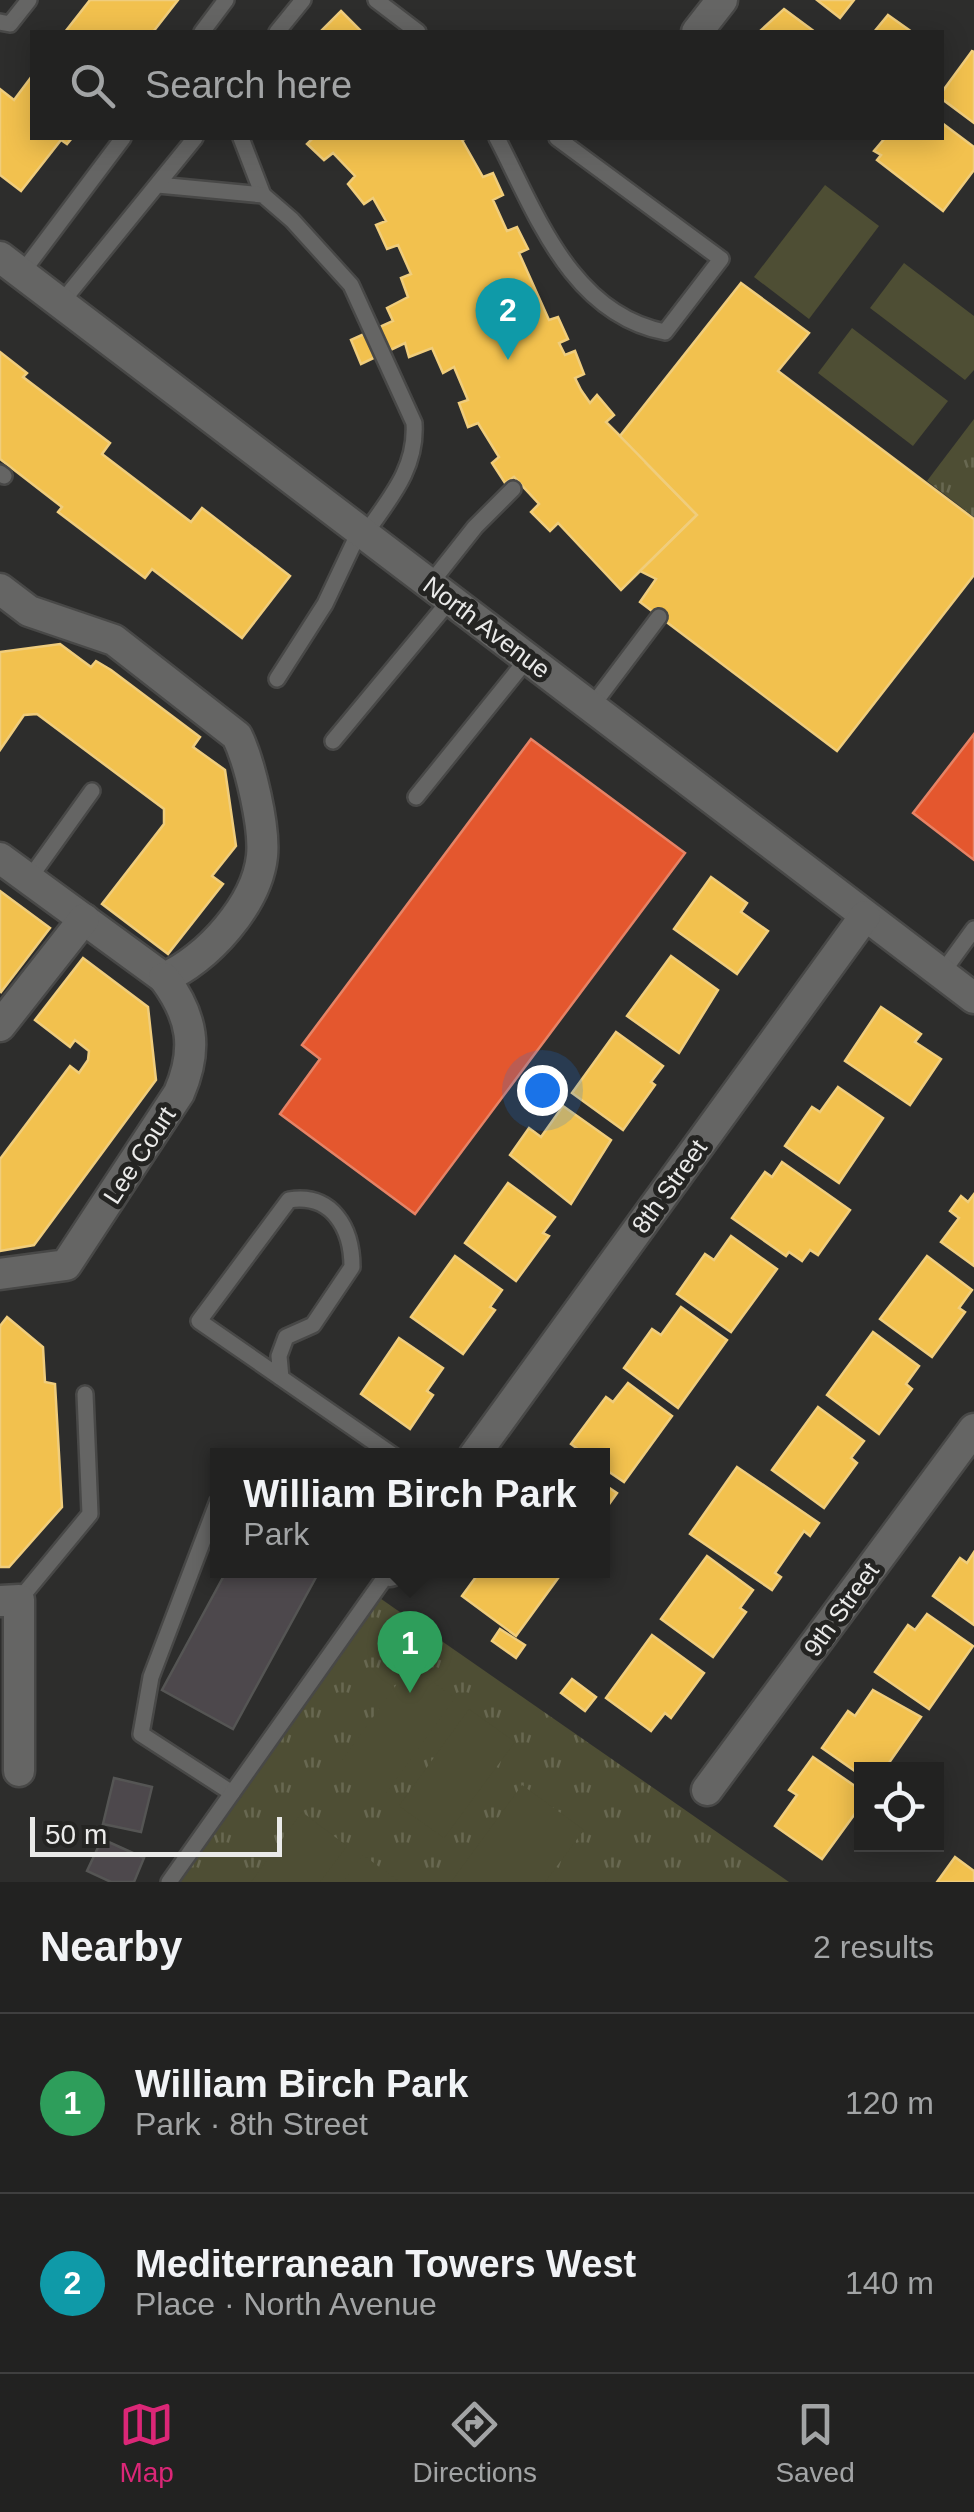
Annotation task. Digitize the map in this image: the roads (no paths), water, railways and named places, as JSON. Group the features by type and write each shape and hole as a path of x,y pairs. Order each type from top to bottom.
{"street":[{"path":"700,30 722,0"},
{"name":"North Avenue","path":"11,265 974,998"},
{"path":"0,589 28,611 114,640 237,736 247,757 263,854 254,888 216,937 190,967 164,978 0,858"},
{"name":"8th Street","path":"480,1448 865,916"},
{"path":"0,1026 84,920"},
{"name":"Lee Court","path":"0,1274 66,1265 180,1093 191,1065 192,1032 182,1002 164,978"},
{"name":"9th Street","path":"707,1790 974,1429"},
{"path":"9,1600 19,1771"}],"lane":[{"path":"0,22 10,24 29,0"},
{"path":"204,30 226,0"},
{"path":"280,30 303,0"},
{"path":"376,0 415,30"},
{"path":"11,265 121,140"},
{"path":"60,303 193,140"},
{"path":"242,140 263,195 332,260 351,285 414,423 415,448 408,469 362,532 325,604 277,679"},
{"path":"498,140 576,282 645,328 665,332 721,260 560,140"},
{"path":"158,185 263,195"},
{"path":"333,741 441,591 474,527 513,489"},
{"path":"592,706 659,617"},
{"path":"416,797 528,658"},
{"path":"28,879 92,790"},
{"path":"942,974 974,929"},
{"path":"281,1378 279,1356 286,1337 313,1325 352,1267 346,1227 329,1206 306,1198 289,1200 200,1321 281,1378 382,1448"},
{"path":"9,1600 90,1514 85,1394"},
{"path":"210,1522 151,1677 140,1734 232,1793"},
{"path":"169,1882 385,1578"}],"place":[{"name":"Mediterranean Towers West","path":"508,360"},
{"name":"William Birch Park","path":"410,1693"}]}
